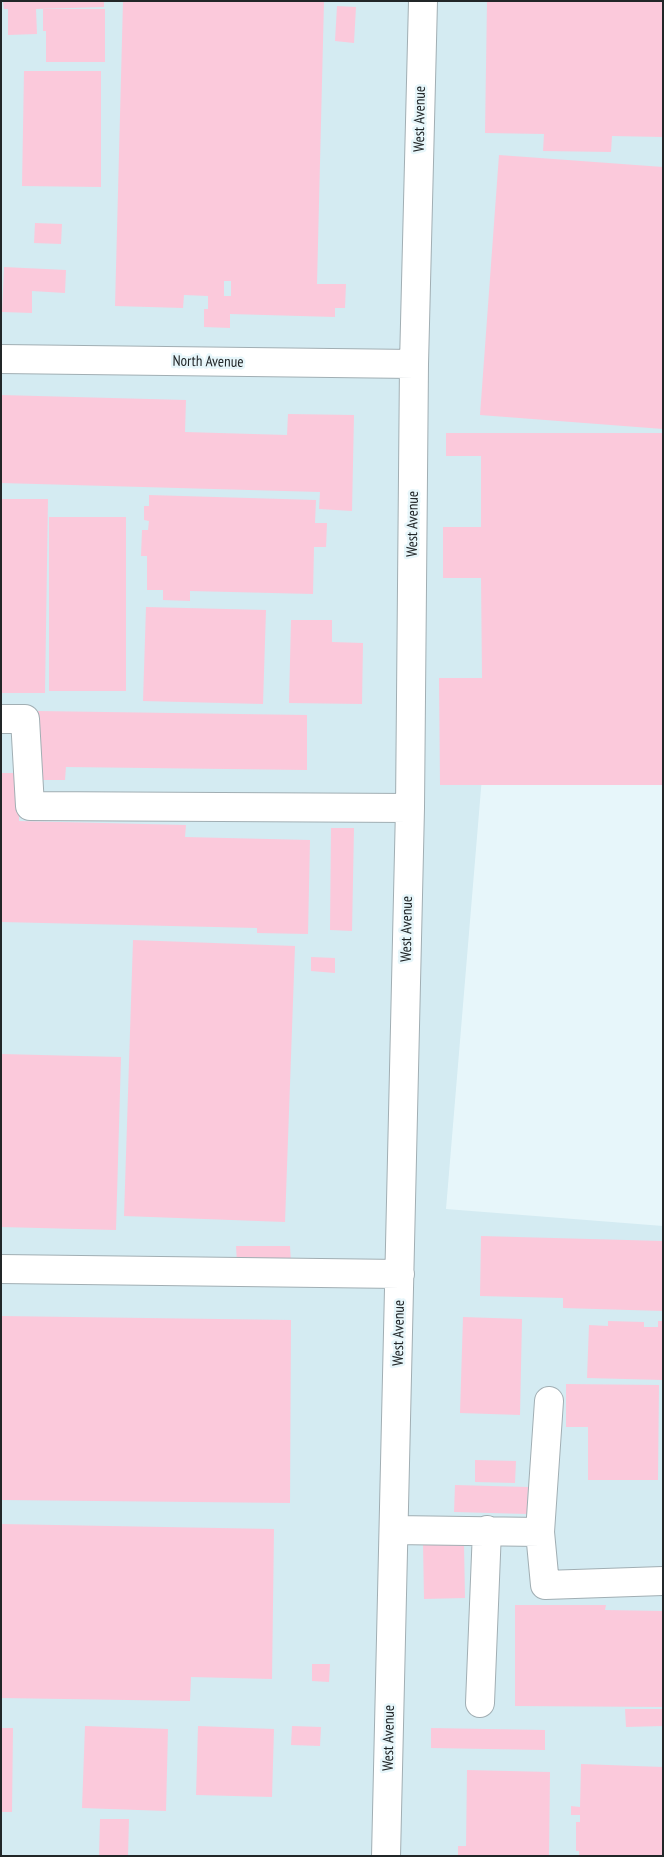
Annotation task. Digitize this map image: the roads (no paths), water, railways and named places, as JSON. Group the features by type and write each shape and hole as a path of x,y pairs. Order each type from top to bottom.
{"street":[{"name":"West Avenue","path":"386,1856 410,808 414,364 422,1"},
{"name":"North Avenue","path":"1,359 414,364"},
{"path":"1,719 25,719 30,806 410,808"},
{"path":"1,1269 400,1274"},
{"path":"549,1401 540,1532 545,1585 663,1581"},
{"path":"394,1530 540,1532"},
{"path":"480,1703 487,1530"}]}
